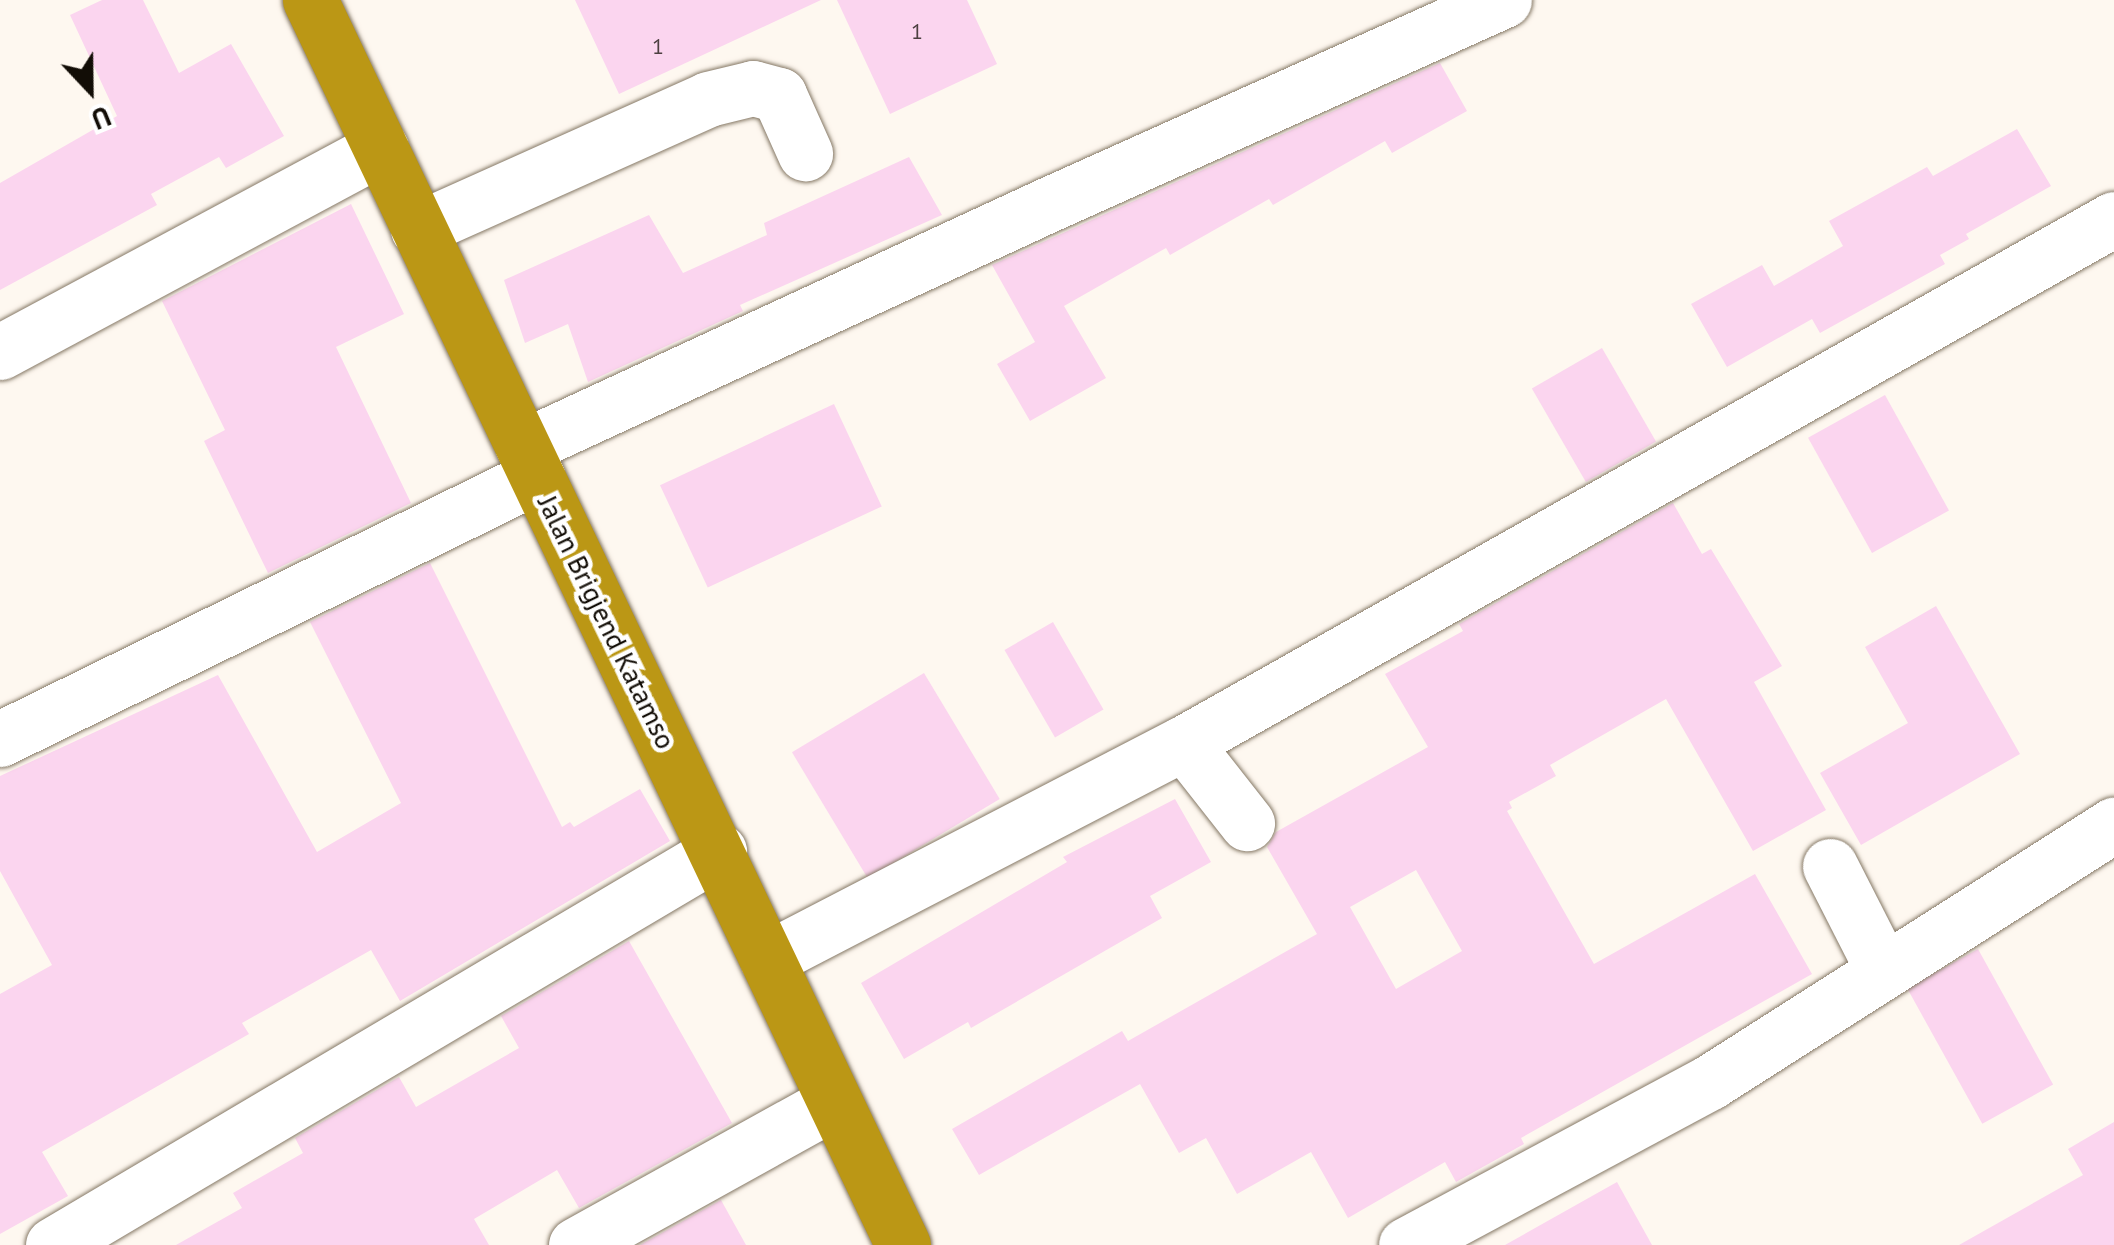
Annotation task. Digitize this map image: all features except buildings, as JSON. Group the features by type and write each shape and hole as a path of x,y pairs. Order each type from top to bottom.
{"highway":[{"name":"Jalan Brigjend Katamso","path":"310,0 719,852 902,1245"}],"street":[{"path":"0,739 530,462 1044,206 1504,0"},
{"path":"418,229 708,99 753,88 779,95 805,152"},
{"path":"0,352 380,148"},
{"path":"767,959 1184,743 2114,219"},
{"path":"1184,743 1247,824"},
{"path":"1406,1245 1710,1082 2114,825"},
{"path":"53,1245 719,852"},
{"path":"1830,866 1883,970"},
{"path":"576,1245 834,1102"}]}
